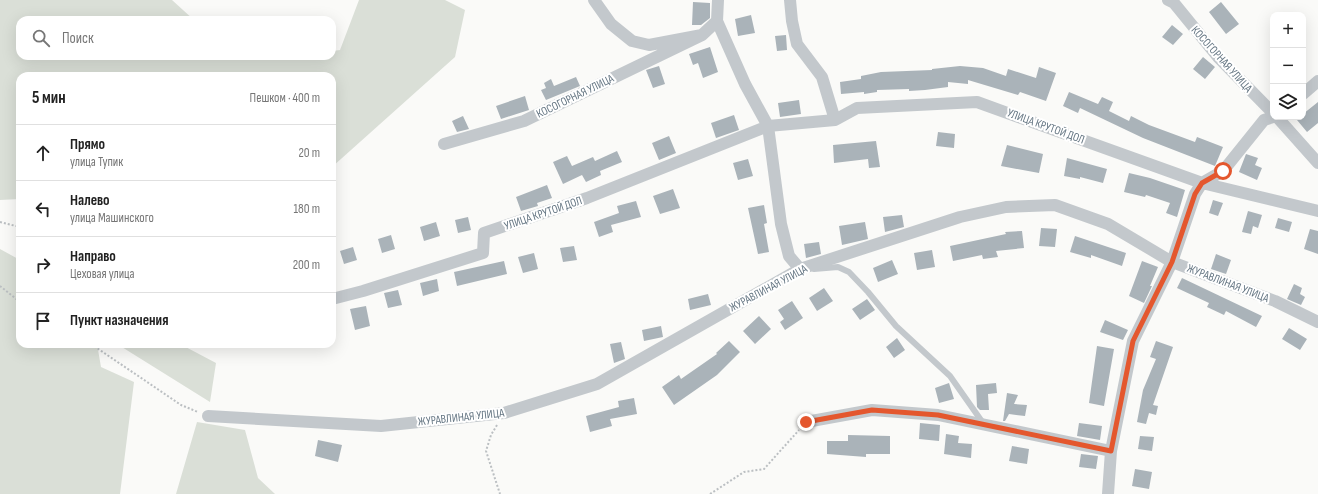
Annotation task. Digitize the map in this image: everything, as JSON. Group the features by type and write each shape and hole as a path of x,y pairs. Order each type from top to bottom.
{"street":[{"path":"594,0 611,24 632,41 649,45 702,35"},
{"path":"718,0 717,21 745,84 768,126 781,224 789,256 800,269"},
{"path":"790,0 792,21 797,44 822,77 835,120"},
{"name":"КОСОГОРНАЯ УЛИЦА","path":"1171,1 1218,57 1270,110"},
{"name":"КОСОГОРНАЯ УЛИЦА","path":"444,144 524,121 702,35 717,21"},
{"path":"1306,91 1318,81"},
{"name":"УЛИЦА КРУТОЙ ДОЛ","path":"336,298 363,292 483,254 484,233 587,198 768,126 835,120 857,108 977,102 1202,183 1318,211"},
{"path":"1108,494 1111,451 1133,341 1172,262 1195,194 1202,183 1223,171 1264,120 1270,118"},
{"path":"1280,120 1318,163"},
{"name":"ЖУРАВЛИНАЯ УЛИЦА","path":"208,416 381,426 504,413 596,384 800,269 960,217 1006,208 1055,205 1108,224 1172,262 1275,301 1318,322"},
{"path":"806,422 872,410 938,415 1111,451"}],"lane":[{"path":"800,269 838,268 849,272 868,292 896,326 950,376 984,424"}],"path":[{"path":"0,222 16,226"},
{"path":"0,286 16,299"},
{"path":"97,348 181,405 208,416"},
{"path":"500,494 486,452 491,436 504,413"},
{"path":"710,494 744,472 764,469 806,422"}],"shaded area":[{"path":"0,0 172,0 190,16 16,16 16,60 336,60 336,50 340,50 359,0 445,0 465,10 455,57 336,163 336,72 16,72 16,199 0,200"},
{"path":"0,249 16,258 16,348 98,348 101,367 134,382 120,494 0,494"},
{"path":"123,348 188,348 216,363 210,402"},
{"path":"197,422 245,430 258,478 275,494 176,494"}],"building":[{"path":"693,2 710,3 710,18 701,25 692,25"},
{"path":"1221,2 1239,24 1226,34 1209,12"},
{"path":"751,15 755,33 738,36 735,19"},
{"path":"1172,25 1183,34 1173,45 1162,37"},
{"path":"786,35 787,50 777,51 775,36"},
{"path":"710,47 718,72 703,78 698,63 693,65 689,54"},
{"path":"1203,57 1215,67 1205,79 1193,69"},
{"path":"659,66 665,84 653,88 646,70"},
{"path":"960,66 983,68 1006,76 1008,69 1036,78 1039,67 1056,73 1046,101 1020,92 1018,95 968,80 968,84 948,82 948,87 925,90 877,90 877,92 864,94 864,92 841,94 840,82 861,79 861,76 881,72 932,70"},
{"path":"576,77 580,86 546,100 541,90 546,88 544,83 551,79 554,86"},
{"path":"1069,92 1098,104 1102,97 1113,102 1109,111 1129,121 1131,116 1149,125 1195,142 1197,137 1223,147 1215,166 1143,138 1080,108 1078,113 1063,106"},
{"path":"525,96 529,110 501,119 496,106"},
{"path":"799,100 801,114 780,117 778,103"},
{"path":"1318,102 1318,123 1307,132 1297,120 1306,120 1306,112"},
{"path":"734,115 739,130 716,138 711,123"},
{"path":"463,116 469,129 457,132 452,121"},
{"path":"938,132 955,134 954,148 936,146"},
{"path":"669,136 676,153 659,160 652,143"},
{"path":"876,141 880,167 869,168 868,159 834,163 833,145"},
{"path":"1007,145 1043,154 1039,173 1001,166"},
{"path":"617,151 622,162 600,171 601,175 586,182 582,175 563,184 553,162 567,156 572,166 593,157 595,161"},
{"path":"1246,154 1258,158 1255,165 1262,168 1257,180 1239,172"},
{"path":"1067,158 1107,169 1103,183 1080,177 1080,179 1064,176"},
{"path":"748,159 753,176 738,180 733,163"},
{"path":"1129,173 1150,178 1185,190 1177,217 1166,213 1170,203 1146,195 1145,197 1124,192"},
{"path":"547,185 552,198 537,203 538,206 521,211 516,197"},
{"path":"673,189 680,208 660,214 653,196"},
{"path":"1213,200 1223,203 1218,216 1209,213"},
{"path":"636,201 641,217 611,225 613,232 599,237 594,222 619,213 617,206"},
{"path":"764,205 767,223 764,224 769,252 758,254 748,208"},
{"path":"1248,211 1262,215 1258,228 1253,226 1251,234 1242,232"},
{"path":"902,215 904,227 885,232 883,217"},
{"path":"468,217 471,230 458,233 455,220"},
{"path":"1278,218 1292,222 1289,232 1275,228"},
{"path":"436,222 440,236 424,241 420,227"},
{"path":"865,222 868,239 842,245 839,226"},
{"path":"1041,228 1057,229 1055,247 1039,246"},
{"path":"1310,229 1318,231 1318,254 1304,249"},
{"path":"1022,231 1024,248 996,251 998,257 983,259 982,255 953,261 950,246 1006,234 1005,232"},
{"path":"391,235 395,249 382,253 378,239"},
{"path":"1075,236 1126,253 1122,266 1091,255 1091,258 1070,252"},
{"path":"819,242 821,254 806,258 804,244"},
{"path":"574,246 577,260 563,262 560,248"},
{"path":"353,247 357,260 344,264 340,251"},
{"path":"932,250 935,267 917,270 914,253"},
{"path":"534,253 538,269 523,273 518,257"},
{"path":"1216,254 1231,260 1226,274 1211,269"},
{"path":"892,260 898,274 878,282 873,268"},
{"path":"504,261 507,274 457,286 454,272"},
{"path":"1142,261 1158,267 1150,286 1152,286 1144,303 1129,296"},
{"path":"1182,278 1262,316 1256,327 1226,311 1224,315 1207,307 1209,303 1177,288"},
{"path":"437,279 439,291 423,296 420,283"},
{"path":"1294,284 1302,288 1300,294 1305,297 1301,305 1287,299"},
{"path":"824,288 833,301 817,311 809,298"},
{"path":"398,290 402,305 388,308 384,293"},
{"path":"708,294 711,305 690,310 688,299"},
{"path":"867,299 875,310 860,320 852,309"},
{"path":"792,301 803,318 785,330 780,322 784,319 778,310"},
{"path":"366,306 370,326 355,330 350,309"},
{"path":"759,316 771,329 755,344 743,331"},
{"path":"1105,320 1128,330 1123,340 1100,332"},
{"path":"661,326 663,337 644,341 642,330"},
{"path":"1289,328 1307,339 1300,350 1282,339"},
{"path":"897,338 905,350 894,358 886,347"},
{"path":"729,341 740,352 717,375 674,405 662,387 679,375 681,379 717,354 716,353"},
{"path":"1156,341 1173,347 1153,405 1158,406 1156,415 1149,413 1146,424 1137,422 1143,390 1156,359 1150,357"},
{"path":"621,342 625,359 614,363 610,344"},
{"path":"1097,346 1114,349 1104,406 1089,403"},
{"path":"949,383 954,399 939,403 935,388"},
{"path":"996,383 997,393 988,394 989,410 980,410 977,407 976,385"},
{"path":"1007,393 1018,395 1014,404 1027,405 1025,416 1009,414 1005,421 1003,421"},
{"path":"634,398 637,414 610,419 612,426 590,432 586,416 619,407 618,401"},
{"path":"920,423 940,425 939,441 919,439"},
{"path":"1079,423 1102,426 1100,440 1077,436"},
{"path":"946,434 959,436 958,443 972,444 971,458 944,454"},
{"path":"848,435 890,436 890,454 866,454 866,457 827,454 827,441 848,441"},
{"path":"1140,436 1154,437 1152,451 1138,449"},
{"path":"318,440 342,445 338,462 315,456"},
{"path":"1012,446 1029,449 1027,464 1009,461"},
{"path":"1081,454 1098,456 1096,469 1079,467"},
{"path":"1135,469 1152,472 1149,489 1132,486"}],"route":[{"path":"806,422 872,410 938,415 1111,451 1133,341 1172,262 1195,194 1202,183 1223,171"}]}
